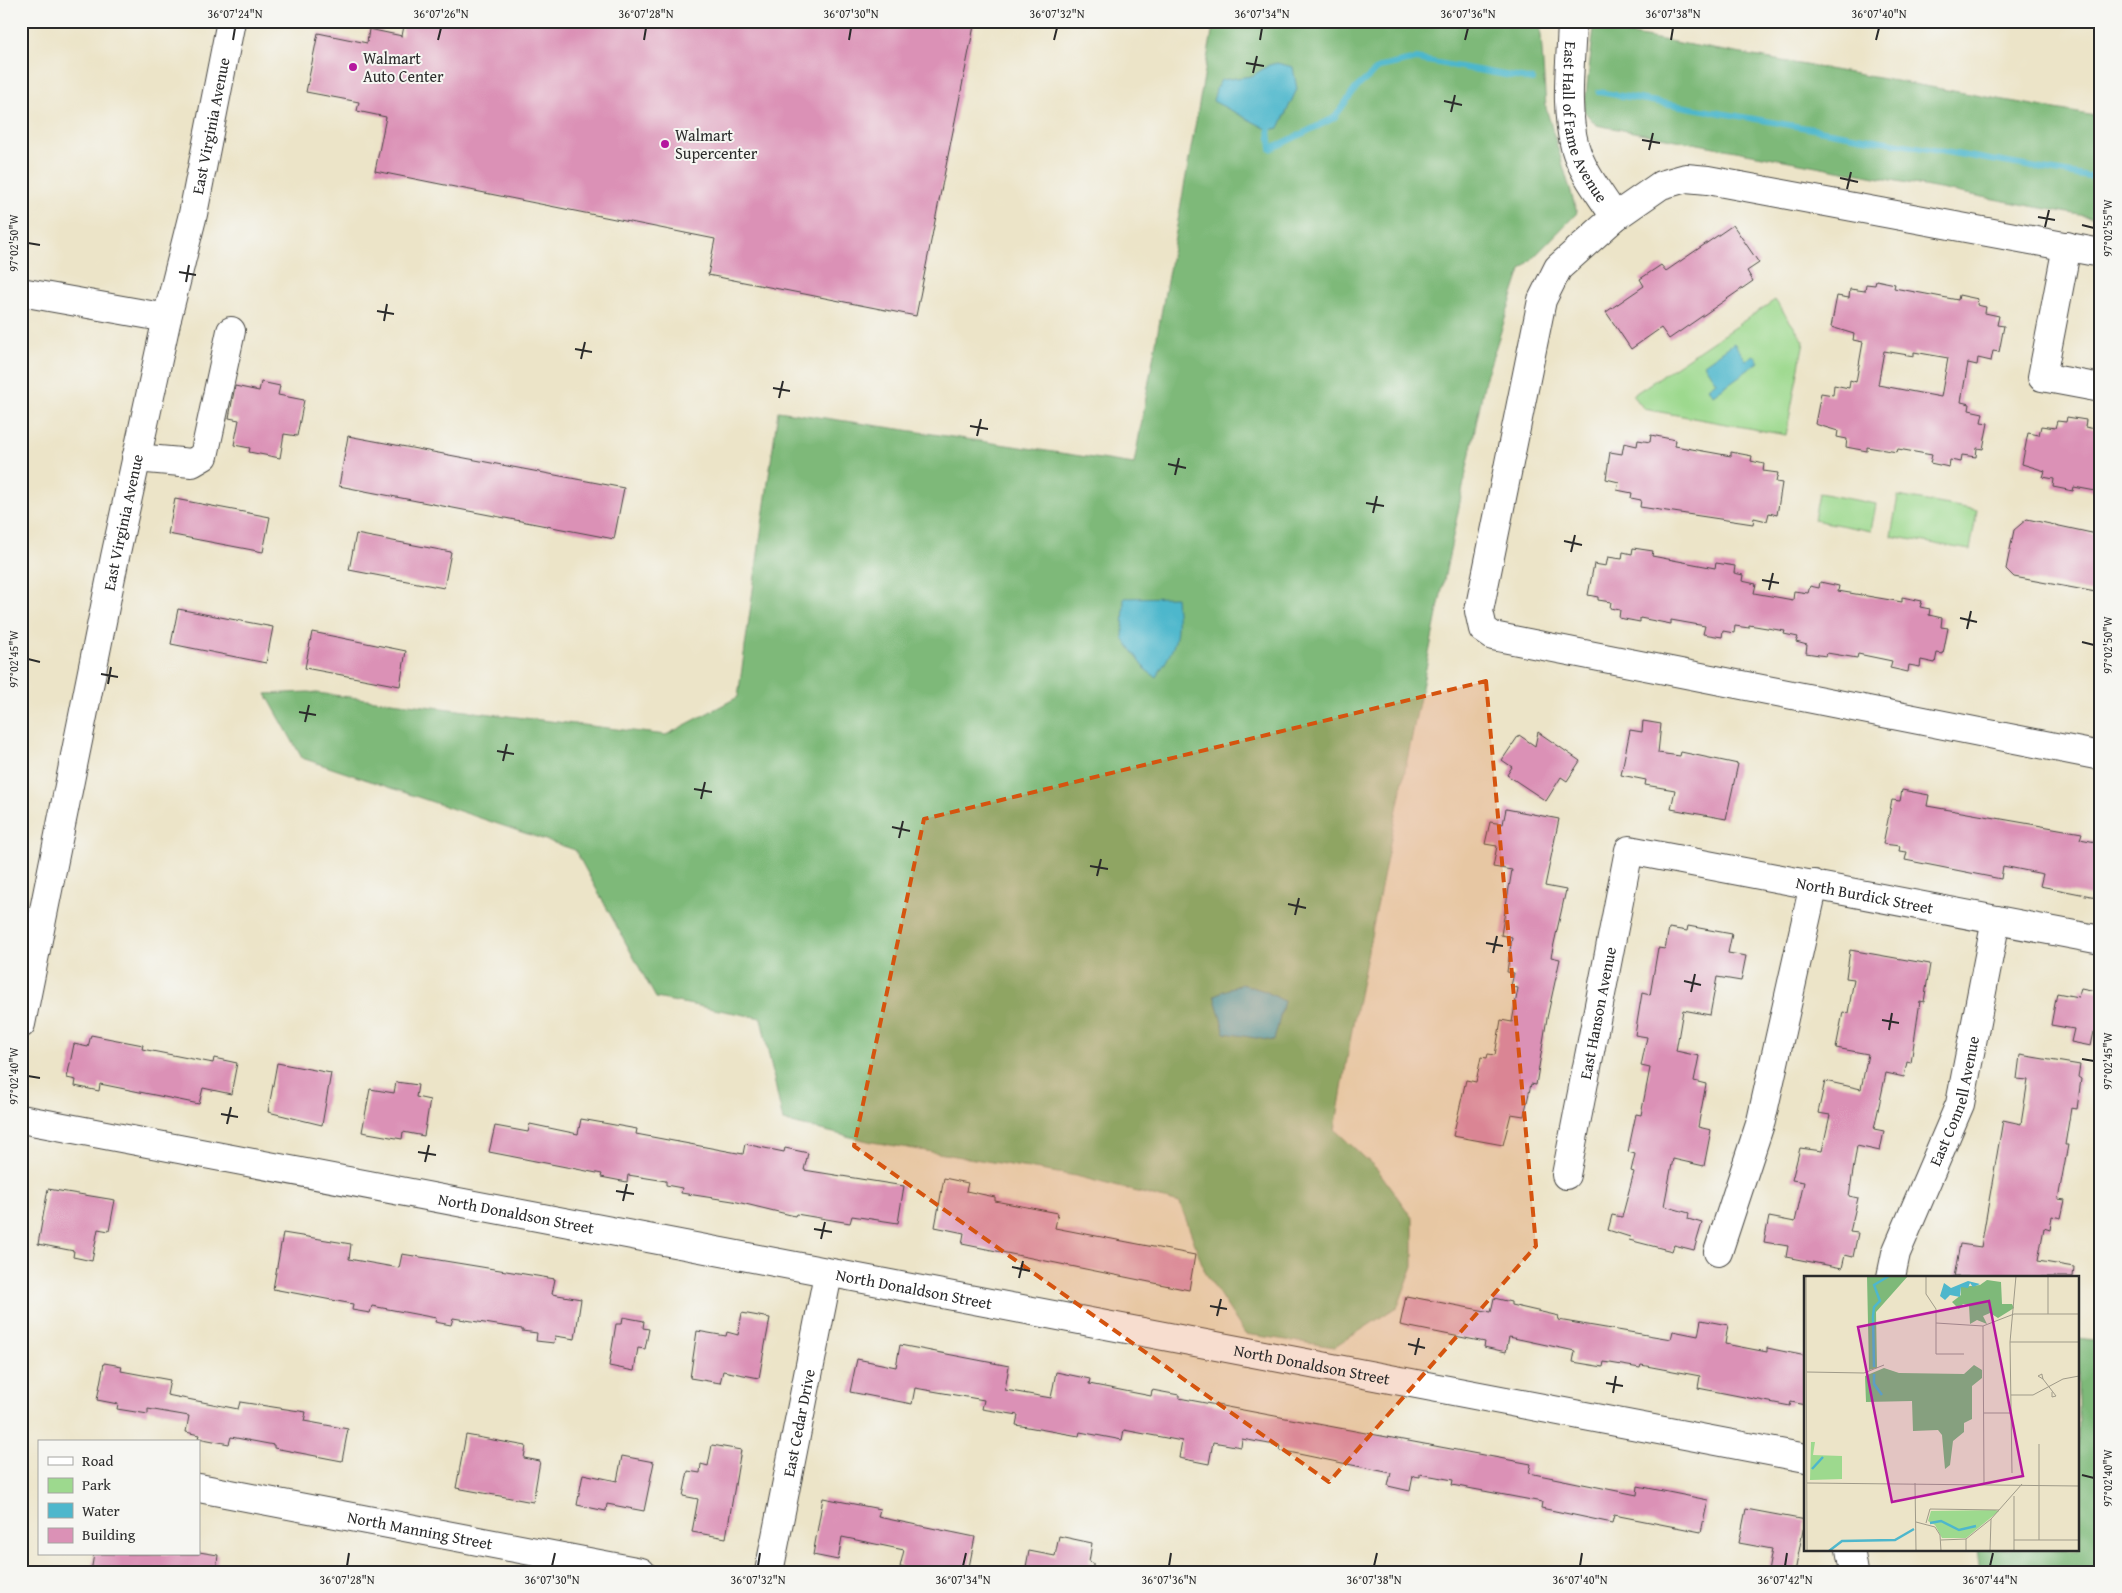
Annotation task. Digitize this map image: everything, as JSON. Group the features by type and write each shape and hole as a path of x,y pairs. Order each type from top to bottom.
{"street":[{"name":"East Virginia Avenue","path":"21,1024 136,458 167,318 193,214 231,21"},
{"name":"East Hall of Fame Avenue","path":"1572,21 1569,114 1576,148 1589,177 1615,216"},
{"path":"2101,253 1708,180 1686,178 1661,185 1615,216 1558,268 1542,300 1479,611 1483,629 1494,636 2101,756"},
{"path":"2067,246 2042,377 2101,388"},
{"path":"21,292 167,318"},
{"path":"136,458 192,463 204,456 231,331"},
{"name":"North Burdick Street","path":"1629,850 2101,940"},
{"name":"East Hanson Avenue","path":"1566,1175 1629,850"},
{"path":"1718,1252 1761,1122 1814,884"},
{"name":"East Connell Avenue","path":"1891,1276 1896,1253 1960,1104 1996,920"},
{"name":"North Donaldson Street","path":"21,1119 828,1274 1804,1458"},
{"name":"East Cedar Drive","path":"769,1572 828,1274"},
{"name":"North Manning Street","path":"200,1488 640,1572"},
{"path":"1850,1550 1854,1572"}],"highlighted area":[{"path":"1486,681 1536,1246 1329,1482 854,1146 924,819"}],"green space":[{"path":"1214,21 1540,21 1546,108 1577,213 1521,270 1485,380 1353,1024 1335,1130 1378,1170 1413,1219 1413,1266 1398,1306 1335,1347 1245,1334 1205,1272 1180,1203 1076,1176 872,1142 783,1121 761,1018 656,998 575,850 302,758 266,694 308,692 666,735 738,697 778,411 1134,464"},
{"path":"1594,28 2101,117 2101,219 1596,125 1584,111"},
{"path":"1775,300 1804,341 1786,435 1644,409 1633,395"},
{"path":"1819,493 1876,504 1871,531 1814,520"},
{"path":"1898,496 1977,510 1970,550 1891,536"},
{"path":"2080,1339 2101,1342 2101,1572 1980,1572 1977,1550 2080,1550"}],"water":[{"path":"1277,63 1293,67 1297,89 1279,128 1269,130 1213,101 1221,80 1252,76 1269,65"},
{"path":"1734,343 1746,360 1754,355 1759,362 1713,395 1708,388 1716,382 1704,364"},
{"path":"1176,597 1177,631 1173,648 1156,677 1147,671 1123,638 1124,598"},
{"path":"1242,984 1265,991 1284,1001 1274,1041 1225,1033 1214,995"}],"building":[{"name":"Walmart Supercenter","path":"405,21 975,21 916,316 708,275 715,239 375,171 386,117 357,111 359,102 306,92 318,33 367,43 369,29 402,36"},
{"path":"1733,225 1759,263 1747,271 1753,281 1669,339 1661,328 1631,349 1606,312 1644,286 1640,279 1661,265 1666,271"},
{"path":"1876,280 1895,284 1894,288 1958,300 1959,295 1978,299 1977,305 1986,307 1985,313 1999,316 1997,325 2004,326 1999,352 1993,351 1991,361 1978,358 1977,365 1968,363 1961,402 1970,404 1969,410 1983,413 1981,422 1988,423 1983,449 1977,448 1976,457 1962,455 1961,462 1950,460 1949,467 1930,463 1932,455 1898,449 1897,452 1867,447 1867,451 1846,447 1847,439 1837,437 1838,431 1815,424 1821,393 1833,395 1834,385 1849,388 1850,380 1856,382 1863,342 1853,340 1854,334 1831,327 1837,296 1849,298 1850,289 1865,291 1866,284 1875,285","holes":["1884,351 1914,356 1914,352 1948,358 1941,397 1878,385"]},
{"path":"261,382 280,386 278,395 304,400 297,436 284,434 280,458 249,452 250,448 234,445 239,420 229,418 235,386 259,391"},
{"path":"2067,417 2086,420 2085,427 2101,430 2101,492 2074,487 2073,491 2053,487 2054,479 2043,477 2045,471 2022,464 2028,433 2039,435 2041,426 2055,428 2057,421 2066,422"},
{"path":"1651,435 1676,440 1675,446 1731,456 1731,452 1752,456 1751,461 1764,464 1763,471 1778,473 1776,482 1782,483 1777,515 1769,513 1767,521 1754,518 1753,524 1640,507 1641,500 1631,498 1632,493 1617,490 1619,482 1606,479 1610,452 1622,454 1624,443 1637,446 1638,440 1650,442"},
{"path":"348,436 624,488 614,539 339,486"},
{"path":"175,499 270,517 263,552 168,534"},
{"path":"2027,519 2101,535 2101,593 2014,577 2006,569 2014,530"},
{"path":"356,534 451,552 444,588 349,570"},
{"path":"1633,548 1653,551 1652,556 1715,568 1716,563 1735,566 1734,573 1743,575 1742,581 1756,584 1754,593 1793,600 1794,591 1808,593 1810,586 1819,588 1820,582 1839,586 1838,591 1902,602 1902,597 1922,601 1920,607 1930,609 1929,615 1942,618 1941,627 1948,628 1943,654 1937,653 1935,663 1921,660 1920,667 1909,665 1908,672 1890,668 1892,661 1858,654 1857,658 1827,653 1826,656 1806,653 1807,645 1796,642 1798,637 1784,634 1785,631 1749,625 1749,628 1735,626 1734,633 1723,631 1722,637 1703,634 1705,626 1671,620 1671,624 1640,618 1640,622 1619,618 1620,610 1610,608 1611,602 1598,600 1598,597 1588,595 1594,564 1606,566 1608,557 1622,559 1623,552 1632,554"},
{"path":"178,609 273,627 266,663 171,644"},
{"path":"312,632 406,651 400,686 305,668"},
{"path":"1643,721 1661,724 1658,753 1680,756 1681,752 1738,764 1726,819 1671,809 1675,790 1645,785 1646,780 1621,775 1630,730 1642,732"},
{"path":"1538,732 1580,761 1567,781 1561,777 1546,801 1507,775 1512,767 1502,760 1519,735 1535,746"},
{"path":"1902,790 1929,795 1927,806 2082,833 2080,839 2101,843 2101,898 2040,886 2043,874 2003,866 2001,879 1905,860 1907,852 1899,851 1900,846 1883,844 1892,800 1900,801"},
{"path":"1506,809 1559,819 1545,886 1566,890 1551,957 1560,959 1547,1018 1536,1085 1531,1084 1524,1116 1511,1114 1503,1145 1453,1136 1466,1080 1476,1082 1481,1057 1487,1058 1488,1054 1495,1055 1501,1020 1512,1022 1518,988 1511,986 1514,973 1507,972 1512,937 1501,935 1512,870 1493,867 1497,846 1485,844 1490,822 1503,824"},
{"path":"1688,926 1732,934 1728,953 1746,956 1741,981 1717,977 1710,1015 1683,1010 1676,1051 1699,1056 1694,1081 1706,1084 1698,1127 1711,1130 1704,1166 1673,1159 1664,1206 1689,1213 1688,1219 1702,1223 1694,1250 1674,1245 1672,1251 1629,1240 1630,1237 1608,1230 1612,1215 1622,1217 1634,1172 1631,1171 1635,1154 1628,1152 1636,1114 1641,1115 1650,1068 1641,1066 1647,1037 1635,1035 1642,993 1650,995 1658,948 1665,949 1669,928 1687,931"},
{"path":"1850,950 1930,964 1924,1002 1920,1001 1911,1063 1907,1062 1904,1077 1886,1073 1874,1129 1884,1131 1880,1151 1857,1146 1849,1196 1858,1198 1850,1232 1858,1233 1853,1257 1845,1255 1842,1268 1786,1257 1788,1246 1764,1242 1769,1217 1795,1222 1804,1182 1792,1180 1800,1148 1822,1151 1830,1115 1818,1113 1825,1081 1861,1089 1868,1054 1836,1048 1843,1012 1848,1013 1854,979 1846,978"},
{"path":"2081,988 2101,992 2101,1033 2094,1032 2091,1046 2071,1042 2074,1029 2051,1025 2057,993 2078,997"},
{"path":"91,1035 143,1045 142,1049 213,1063 214,1058 237,1063 231,1094 203,1088 199,1104 100,1084 99,1091 75,1086 76,1080 67,1078 74,1044 88,1047"},
{"path":"2020,1055 2080,1065 2078,1077 2081,1079 2077,1109 2071,1108 2065,1145 2068,1145 2058,1199 2065,1200 2061,1218 2052,1216 2050,1230 2044,1228 2038,1261 2074,1267 2073,1276 1954,1276 1960,1244 1981,1247 2003,1120 2021,1124 2028,1080 2017,1079"},
{"path":"277,1063 331,1073 322,1125 268,1112"},
{"path":"396,1082 418,1085 416,1097 430,1100 424,1136 403,1132 402,1139 362,1132 370,1089 394,1093"},
{"path":"581,1119 637,1129 636,1134 743,1154 745,1144 784,1152 785,1148 808,1153 804,1170 904,1186 898,1223 852,1216 850,1223 796,1214 795,1216 733,1201 681,1193 682,1188 666,1185 666,1181 628,1175 627,1182 601,1177 602,1174 489,1152 495,1126 528,1132 530,1124 578,1134"},
{"path":"944,1178 968,1183 966,1191 995,1197 995,1201 1058,1213 1055,1228 1195,1255 1189,1290 962,1244 964,1233 935,1227"},
{"path":"48,1189 115,1200 109,1231 98,1229 92,1261 73,1257 74,1251 38,1244"},
{"path":"283,1233 351,1244 349,1259 399,1268 402,1254 555,1279 552,1294 581,1299 575,1339 555,1336 554,1343 536,1341 537,1333 522,1331 522,1329 453,1318 451,1325 435,1322 436,1318 372,1306 370,1313 352,1310 353,1304 273,1289"},
{"path":"1406,1296 1491,1312 1494,1298 1511,1302 1511,1305 1559,1316 1558,1320 1671,1339 1673,1331 1698,1336 1701,1320 1728,1325 1725,1344 1767,1352 1767,1348 1804,1356 1804,1405 1791,1402 1790,1406 1698,1388 1700,1376 1641,1365 1640,1368 1604,1362 1603,1367 1573,1362 1575,1351 1509,1337 1506,1352 1484,1347 1485,1342 1400,1325"},
{"path":"742,1313 770,1318 759,1378 723,1371 720,1383 690,1378 697,1331 726,1336 727,1332 738,1335"},
{"path":"623,1317 644,1321 643,1328 649,1329 645,1349 638,1348 634,1371 609,1366 616,1324 622,1324"},
{"path":"900,1345 1009,1366 1005,1390 1051,1398 1056,1372 1090,1379 1089,1384 1151,1396 1152,1390 1179,1395 1179,1398 1531,1464 1529,1473 1637,1495 1638,1486 1708,1500 1701,1532 1614,1515 1612,1523 1541,1508 1542,1502 1452,1485 1453,1480 1420,1474 1420,1477 1413,1476 1410,1491 1388,1486 1391,1473 1279,1450 1280,1446 1242,1439 1241,1447 1213,1442 1209,1464 1179,1458 1182,1441 1124,1430 1122,1440 1080,1432 1079,1436 1016,1425 1018,1415 982,1409 984,1400 915,1388 912,1404 850,1392 857,1359 896,1367"},
{"path":"104,1363 122,1366 121,1371 170,1380 167,1395 238,1409 240,1402 306,1412 304,1421 348,1429 342,1461 274,1448 274,1445 231,1437 229,1444 198,1438 199,1435 186,1432 189,1416 148,1409 148,1414 117,1409 118,1404 97,1400"},
{"path":"466,1435 526,1446 524,1458 540,1461 533,1502 456,1488"},
{"path":"712,1445 741,1450 726,1538 692,1532 698,1499 683,1496 688,1471 700,1473 701,1464 708,1466"},
{"path":"622,1456 654,1462 644,1511 607,1504 606,1511 577,1505 583,1474 617,1481"},
{"path":"823,1498 880,1509 878,1517 975,1537 968,1572 953,1572 932,1567 931,1572 922,1572 900,1567 904,1550 842,1537 838,1560 813,1555"},
{"path":"1746,1509 1804,1520 1795,1572 1768,1572 1772,1549 1739,1543"},
{"path":"1059,1536 1092,1543 1089,1562 1093,1563 1093,1572 1025,1572 1029,1551 1055,1556"},
{"path":"200,1552 218,1555 216,1572 91,1572 94,1556 200,1556"}],"waterway":[{"path":"1269,130 1271,149 1334,118 1356,88 1380,67 1416,59 1533,80"},
{"path":"1599,92 2101,179"}],"place":[{"name":"Walmart Auto Center","path":"353,67"},
{"name":"Walmart Supercenter","path":"665,144"}]}
